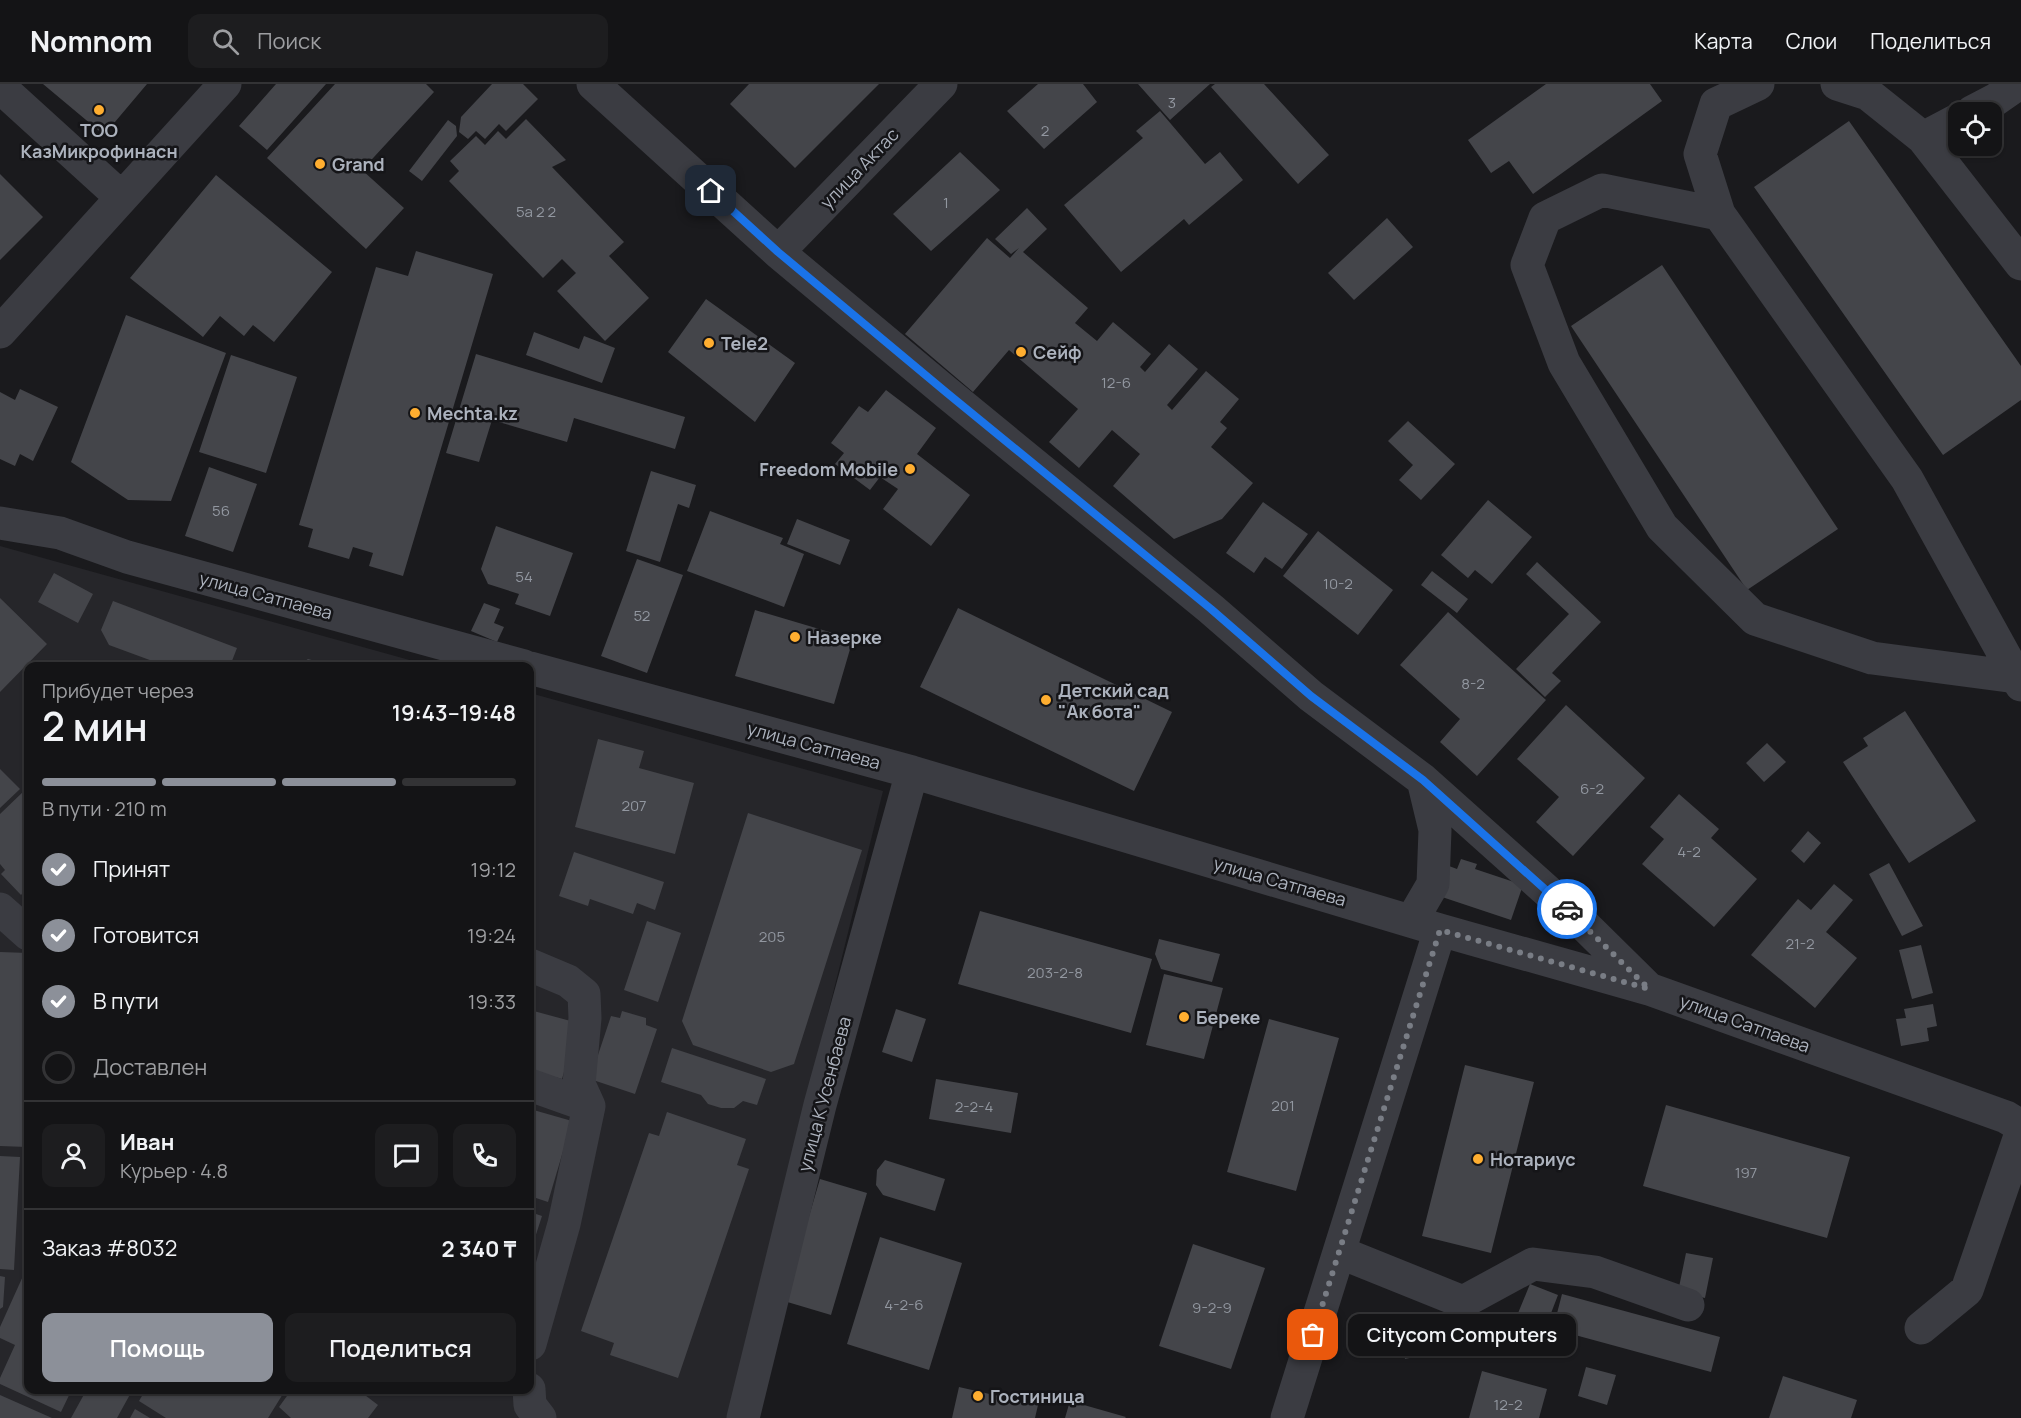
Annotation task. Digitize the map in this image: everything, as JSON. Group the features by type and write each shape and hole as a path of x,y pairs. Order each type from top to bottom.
{"street":[{"path":"0,332 225,84"},
{"path":"593,84 778,252 1211,609 1311,696 1423,780 1575,916 1649,989"},
{"name":"улица Актас","path":"778,252 941,84"},
{"path":"1758,84 1716,104 1700,154 1719,214 1906,479 2019,681"},
{"path":"1837,84 1868,94 1923,138 2021,264"},
{"path":"1991,102 2018,84"},
{"path":"0,87 121,197"},
{"path":"1923,138 1948,125"},
{"path":"1719,214 1602,190 1545,218 1527,265 1564,363 1662,527 1755,619 1872,658 2019,681"},
{"name":"улица Сатпаева","path":"3,521 60,533 127,557 494,662"},
{"name":"улица Сатпаева","path":"534,673 912,772 1649,989 2006,1118 2021,1126"},
{"name":"улица К Усенбаева","path":"743,1418 820,1106 912,772"},
{"path":"1287,1418 1339,1252 1426,925 1432,884 1435,830 1423,780"},
{"path":"0,909 24,930"},
{"path":"534,967 568,981 584,994 585,1018 579,1084 589,1106 564,1224 534,1330"},
{"path":"534,1086 589,1106"},
{"path":"1921,1328 1967,1290 2021,1133"},
{"path":"1339,1252 1463,1302 1533,1264 1595,1272 1688,1305"},
{"path":"529,1394 530,1405 540,1418"}],"shaded area":[{"path":"0,546 417,662 24,662 24,1394 534,1394 534,694 883,791 728,1418 0,1418"}],"building":[{"name":"ТОО КазМикрофинасн","path":"43,84 147,84 104,135"},
{"path":"276,84 326,84 267,150 239,126"},
{"name":"Grand","path":"335,84 426,84 434,92 362,170 404,208 366,249 267,158"},
{"path":"492,84 523,84 538,99 506,131 499,124 485,139 476,131 468,139 459,132 461,117"},
{"path":"749,84 879,84 795,168 730,104"},
{"path":"1038,84 1083,84 1097,102 1044,149 1007,111"},
{"path":"1138,84 1210,84 1170,120"},
{"path":"1215,84 1264,84 1329,155 1298,184 1211,87"},
{"path":"1546,84 1650,84 1662,101 1533,194 1509,161 1491,173 1468,140"},
{"path":"1160,111 1205,164 1220,152 1243,180 1189,225 1184,219 1121,272 1064,205 1143,138 1136,131"},
{"path":"526,119 566,160 552,167 624,242 609,256 649,298 605,341 557,291 576,273 562,259 543,278 449,181 459,171 450,161 476,136 485,145 498,131 506,139"},
{"path":"448,120 456,126 457,136 422,181 409,171"},
{"path":"1849,121 2021,366 2021,400 1943,455 1754,187"},
{"path":"960,152 1000,190 931,251 893,214"},
{"path":"0,174 43,217 0,260"},
{"path":"216,175 332,272 274,342 253,325 244,336 220,316 203,337 130,278"},
{"path":"1027,208 1047,229 1023,252 1088,308 1075,323 1097,341 1113,322 1151,354 1140,367 1145,372 1169,344 1198,369 1167,405 1172,410 1206,371 1239,399 1220,422 1227,428 1211,447 1253,483 1222,519 1174,539 1113,486 1140,454 1112,430 1079,468 1049,442 1078,409 1009,350 973,392 905,334 987,238 1010,258 1019,248 1011,254 995,239"},
{"path":"1387,218 1413,247 1354,300 1328,273"},
{"path":"416,251 493,274 403,576 369,566 373,553 353,547 349,559 308,547 313,529 299,525 376,267 408,276"},
{"path":"1662,265 1838,529 1747,590 1571,326"},
{"path":"706,299 795,363 755,422 668,352"},
{"path":"126,315 226,353 171,501 128,500 71,462"},
{"path":"534,332 579,349 584,336 615,348 602,383 526,355"},
{"path":"476,354 685,417 675,449 574,418 567,442 492,420 479,462 446,453"},
{"path":"231,355 297,377 266,473 199,452"},
{"path":"20,389 58,407 33,461 20,454 15,466 0,459 0,392 15,400"},
{"path":"886,390 936,428 917,454 970,495 931,546 883,509 898,489 880,477 870,490 835,464 844,453 831,443 859,406 868,412"},
{"path":"1408,421 1455,464 1421,500 1399,480 1413,465 1388,441"},
{"path":"209,467 257,484 233,552 185,536"},
{"path":"651,471 696,485 689,508 678,504 660,562 626,551"},
{"path":"1488,500 1532,537 1492,584 1475,570 1468,578 1441,555"},
{"path":"1263,502 1308,534 1282,569 1265,557 1254,573 1226,553"},
{"path":"710,511 783,538 780,544 804,554 784,607 687,571"},
{"path":"797,519 850,540 840,565 787,544"},
{"path":"496,526 573,553 550,616 515,604 519,594 488,584 481,569"},
{"path":"1318,531 1393,590 1358,635 1283,576"},
{"path":"637,559 683,575 647,673 601,656"},
{"path":"1537,562 1601,622 1552,673 1561,681 1545,697 1516,669 1569,614 1526,574"},
{"path":"1432,571 1468,599 1457,613 1421,585"},
{"path":"54,573 93,594 78,623 38,602"},
{"path":"0,598 47,644 29,662 24,662 24,667 0,692"},
{"path":"113,601 237,648 232,662 155,662 109,645 101,630"},
{"path":"484,603 500,609 494,623 504,627 497,642 471,631"},
{"name":"Детский сад \"Ак бота\"","path":"958,608 1172,712 1134,791 920,687"},
{"path":"755,610 853,639 834,704 735,676"},
{"path":"1448,612 1546,700 1477,776 1440,742 1460,719 1400,665"},
{"path":"308,659 319,662 304,662"},
{"path":"1566,705 1645,778 1573,856 1536,822 1559,797 1517,759"},
{"path":"1905,711 1976,821 1909,863 1843,762 1868,746 1863,738"},
{"path":"598,739 644,751 639,768 694,783 675,854 575,827"},
{"path":"1767,743 1786,762 1764,782 1746,763"},
{"path":"0,769 20,789 0,808"},
{"path":"24,791 24,892 21,895 1,874 5,870 0,864 0,814"},
{"path":"1679,794 1719,829 1711,838 1757,879 1714,927 1642,864 1664,839 1650,827"},
{"path":"748,813 862,850 794,1064 771,1072 693,1045 682,1021"},
{"path":"1808,831 1821,843 1804,863 1791,851"},
{"path":"574,852 664,882 655,910 637,903 633,914 590,899 588,906 559,896"},
{"path":"1461,859 1477,864 1475,869 1523,885 1511,920 1439,896 1449,866 1457,869"},
{"path":"1889,863 1923,926 1902,936 1869,874"},
{"path":"1834,884 1853,900 1826,932 1857,958 1815,1008 1751,955 1798,899 1811,910"},
{"path":"980,911 1152,959 1131,1033 958,984"},
{"path":"647,921 681,933 658,1002 624,990"},
{"path":"1159,939 1220,954 1212,982 1161,969 1155,954"},
{"path":"1921,945 1933,993 1912,999 1899,950"},
{"path":"0,952 24,953 24,1147 0,1146"},
{"name":"Береке","path":"1164,974 1223,988 1204,1059 1146,1045"},
{"path":"1933,1004 1937,1026 1927,1028 1929,1041 1901,1046 1896,1019 1906,1018 1904,1009"},
{"path":"896,1009 926,1019 912,1062 882,1052"},
{"path":"534,1011 578,1023 562,1079 534,1071"},
{"path":"622,1011 646,1018 646,1025 657,1029 635,1094 590,1079 611,1016 620,1018"},
{"path":"1269,1019 1339,1038 1296,1191 1227,1172"},
{"path":"672,1048 766,1079 757,1105 743,1101 734,1108 721,1108 708,1104 701,1095 661,1082"},
{"name":"Нотариус","path":"1465,1065 1534,1082 1491,1253 1422,1236"},
{"path":"936,1079 1018,1093 1011,1133 929,1119"},
{"path":"1666,1105 1850,1157 1827,1238 1643,1186"},
{"path":"534,1110 572,1121 548,1202 534,1197"},
{"path":"667,1112 746,1139 737,1165 749,1169 678,1378 610,1355 614,1343 581,1331 649,1133 659,1136"},
{"path":"0,1156 20,1157 14,1270 0,1269"},
{"path":"885,1160 945,1179 935,1211 883,1195 876,1185 877,1170"},
{"path":"820,1179 867,1193 831,1315 784,1301"},
{"path":"534,1213 542,1216 534,1241"},
{"path":"880,1237 962,1263 929,1370 847,1344"},
{"path":"1193,1244 1265,1268 1231,1369 1159,1346"},
{"path":"1686,1253 1713,1258 1705,1298 1678,1292"},
{"path":"24,1274 24,1394 70,1394 61,1412 0,1384 0,1378 15,1345 0,1338 0,1327"},
{"path":"0,1276 5,1277 3,1307 0,1309"},
{"path":"1530,1284 1558,1295 1543,1334 1514,1323"},
{"path":"1562,1294 1720,1337 1711,1372 1553,1329"},
{"path":"1426,1323 1432,1353 1405,1359 1399,1329"},
{"path":"1586,1367 1616,1375 1607,1405 1578,1396"},
{"path":"1482,1371 1547,1389 1539,1418 1469,1418"},
{"path":"1783,1376 1857,1400 1851,1418 1769,1418"},
{"name":"Гостиница","path":"959,1387 1038,1405 1035,1418 952,1418"},
{"path":"84,1394 130,1394 117,1418 71,1418"},
{"path":"143,1394 283,1394 268,1418 166,1418 139,1401"},
{"path":"288,1394 364,1394 378,1405 368,1418 291,1418 279,1407"},
{"path":"0,1395 52,1418 0,1418"},
{"path":"1070,1401 1126,1417 1065,1418"},
{"path":"135,1409 150,1418 130,1418"}],"way so far":[{"path":"1313,1335 1440,930 1649,989 1567,909"}],"place":[{"name":"ТОО КазМикрофинасн","path":"99,110"},
{"name":"Grand","path":"320,164"},
{"name":"Tele2","path":"709,343"},
{"name":"Сейф","path":"1021,352"},
{"name":"Mechta.kz","path":"415,413"},
{"name":"Freedom Mobile","path":"910,469"},
{"name":"Назерке","path":"795,637"},
{"name":"Детский сад \"Ак бота\"","path":"1046,700"},
{"name":"Береке","path":"1184,1017"},
{"name":"Нотариус","path":"1478,1159"},
{"name":"Citycom Computers","path":"1313,1335"},
{"name":"Гостиница","path":"978,1396"}],"route":[{"path":"711,191 778,252 1211,609 1311,696 1423,780 1567,909"}]}
